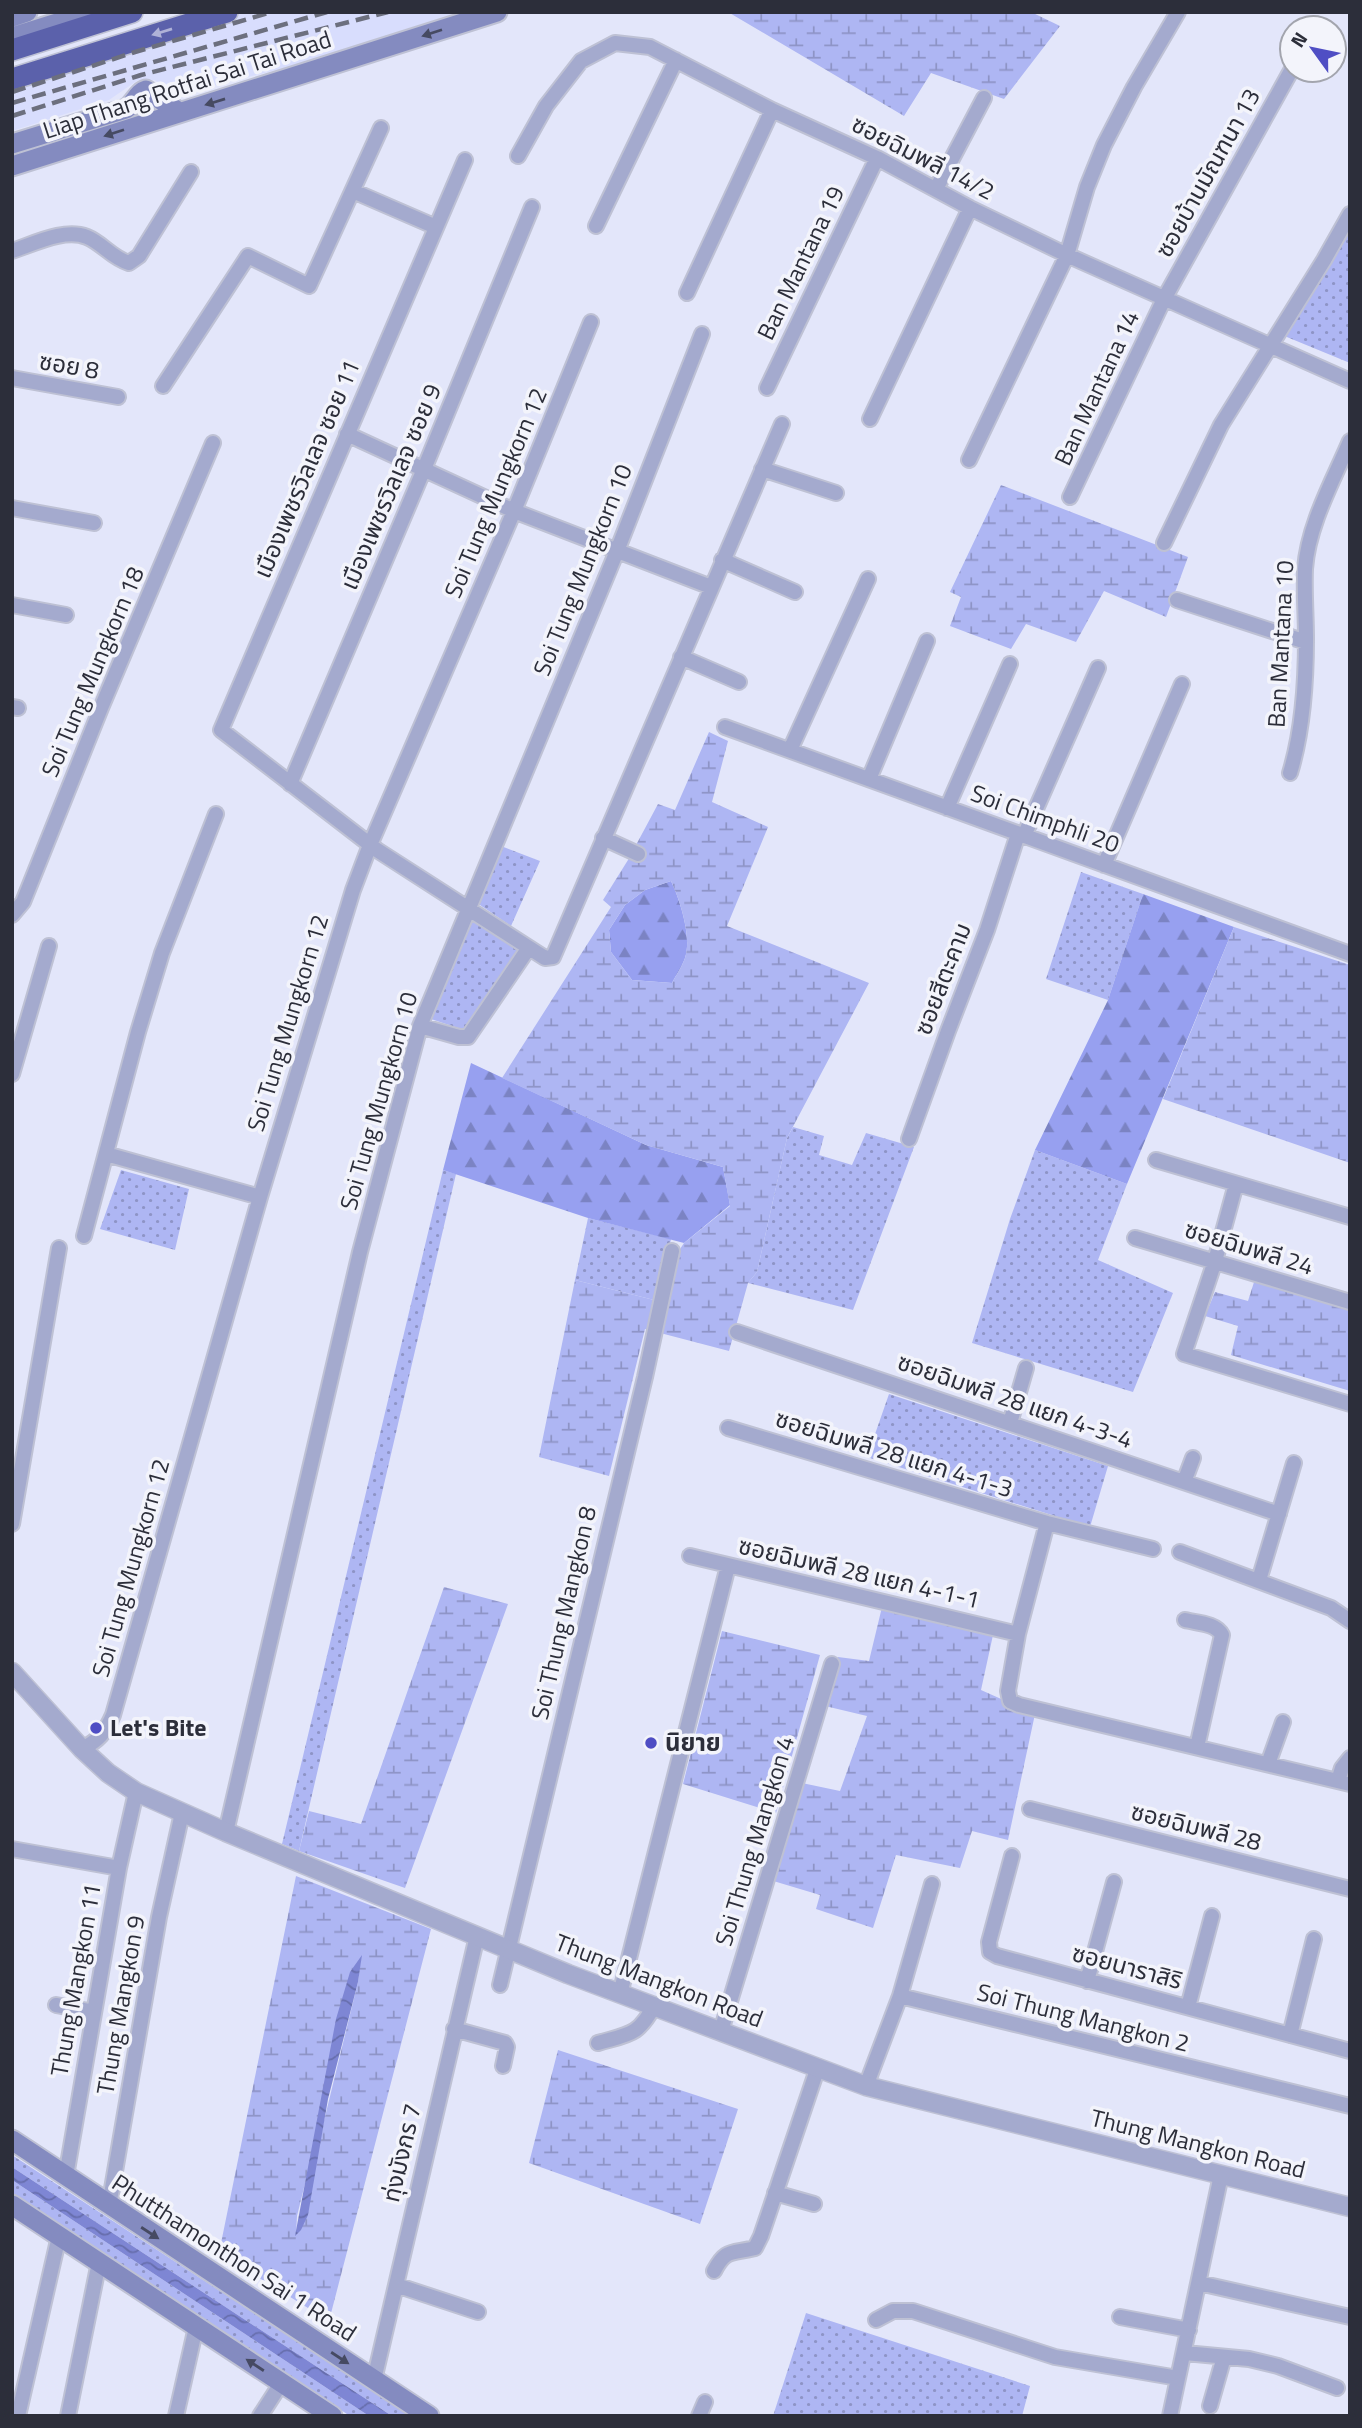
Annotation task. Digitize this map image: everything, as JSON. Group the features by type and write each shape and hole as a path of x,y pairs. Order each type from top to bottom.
{"highway":[{"path":"12,50 130,12"},
{"path":"12,79 227,12"}],"main road":[{"path":"12,17 27,12"},
{"path":"12,37 92,12"},
{"path":"115,12 123,15 130,12"},
{"name":"Liap Thang Rotfai Sai Tai Road","path":"12,166 497,12"},
{"path":"12,144 126,109 146,90 179,112"},
{"name":"Phutthamonthon Sai 1 Road","path":"12,2140 429,2416"},
{"path":"12,2205 332,2416"}],"street":[{"path":"969,460 1067,255 1087,187 1104,145 1178,12"},
{"name":"ซอยฉิมพลี 14/2","path":"518,156 546,106 582,61 615,43 650,47 1067,255 1350,381"},
{"path":"596,226 676,60"},
{"name":"ซอยบ้านมัณฑนา 13","path":"1164,299 1284,84"},
{"path":"936,189 985,99"},
{"path":"687,293 772,110"},
{"path":"163,386 248,256 309,286 381,128"},
{"name":"Ban Mantana 19","path":"767,387 877,158"},
{"name":"เมืองเพชรวิลเลจ ซอย 11","path":"290,784 220,730 465,160"},
{"path":"12,251 65,234 87,237 119,260 129,263 139,256 191,172"},
{"path":"353,191 436,227"},
{"name":"เมืองเพชรวิลเลจ ซอย 9","path":"290,784 424,470 532,207"},
{"path":"870,419 970,208"},
{"path":"1164,542 1221,425 1350,215"},
{"name":"Ban Mantana 14","path":"1070,497 1164,299"},
{"name":"Soi Tung Mungkorn 12","path":"82,1749 97,1741 106,1731 113,1715 260,1197 336,941 370,845 514,511 591,323"},
{"name":"Soi Tung Mungkorn 10","path":"226,1832 360,1252 420,1026 617,551 702,334"},
{"name":"ซอย 8","path":"12,379 118,397"},
{"path":"290,784 370,845 528,949 545,958 553,957 782,424"},
{"path":"347,434 514,511 711,587"},
{"name":"Ban Mantana 10","path":"1290,773 1303,704 1308,555 1324,503 1350,441"},
{"name":"Soi Tung Mungkorn 18","path":"12,915 23,902 101,708 213,443"},
{"path":"762,469 836,493"},
{"path":"12,508 94,523"},
{"path":"722,560 795,592"},
{"path":"790,750 868,579"},
{"path":"1177,600 1306,642"},
{"path":"12,605 66,615"},
{"path":"869,779 927,641"},
{"path":"681,657 738,682"},
{"path":"947,808 1010,664"},
{"name":"ซอยสีตะคาม","path":"909,1139 1021,835 1098,668"},
{"path":"1104,865 1182,684"},
{"name":"Soi Chimphli 20","path":"725,727 1350,954"},
{"path":"84,1236 138,1032 162,953 216,814"},
{"path":"603,838 638,854"},
{"path":"12,1074 49,946"},
{"path":"420,1026 468,1037 528,949"},
{"path":"106,1154 260,1197"},
{"path":"1156,1160 1350,1217"},
{"path":"1236,1184 1215,1261 1184,1354 1350,1404"},
{"name":"ซอยฉิมพลี 24","path":"1135,1238 1350,1302"},
{"path":"12,1524 59,1248"},
{"name":"Soi Thung Mangkon 8","path":"500,1984 645,1377 672,1251"},
{"name":"ซอยฉิมพลี 28 แยก 4-3-4","path":"737,1332 1279,1514"},
{"path":"1010,1423 1026,1368"},
{"name":"ซอยฉิมพลี 28 แยก 4-1-3","path":"728,1428 1047,1523 1153,1549"},
{"path":"1184,1482 1193,1458"},
{"path":"1259,1580 1294,1463"},
{"path":"1047,1523 1018,1634 1008,1691 1010,1701 1344,1782 1342,1768 1350,1758"},
{"path":"1180,1552 1331,1608 1350,1620"},
{"name":"ซอยฉิมพลี 28 แยก 4-1-1","path":"690,1556 1018,1634"},
{"path":"620,1994 728,1566"},
{"path":"1185,1620 1212,1626 1220,1630 1222,1635 1196,1747"},
{"name":"Soi Thung Mangkon 4","path":"721,2031 832,1664"},
{"name":"Thung Mangkon Road","path":"12,1672 82,1749 108,1773 136,1792 508,1950 866,2086 1350,2207"},
{"path":"1268,1764 1283,1722"},
{"name":"Thung Mangkon 11","path":"66,2176 119,1868 136,1792"},
{"name":"ซอยฉิมพลี 28","path":"1030,1809 1350,1889"},
{"name":"Thung Mangkon 9","path":"109,2206 159,1917 182,1813"},
{"path":"12,1849 119,1868"},
{"name":"ซอยนาราสิริ","path":"1012,1856 989,1942 990,1952 1087,1981 1350,2050"},
{"path":"1087,1981 1114,1882"},
{"path":"866,2086 900,1996 932,1884"},
{"path":"1188,2007 1212,1916"},
{"name":"ทุ่งมังกร 7","path":"374,2380 477,1936"},
{"path":"1290,2035 1314,1939"},
{"name":"Soi Thung Mangkon 2","path":"900,1996 1350,2106"},
{"path":"56,2005 94,2012"},
{"path":"598,2043 640,2028 654,2006"},
{"path":"454,2029 505,2043 507,2046 503,2066"},
{"path":"714,2272 726,2253 755,2248 818,2067"},
{"path":"1170,2416 1221,2175"},
{"path":"775,2193 814,2204"},
{"path":"16,2415 59,2236"},
{"path":"68,2416 99,2262"},
{"path":"1199,2283 1350,2317"},
{"path":"396,2285 478,2312"},
{"path":"876,2320 893,2311 913,2311 1055,2357 1178,2378"},
{"path":"1120,2317 1189,2330"},
{"path":"176,2416 197,2327"},
{"path":"1185,2353 1267,2363 1337,2388"},
{"path":"1210,2406 1224,2357"},
{"path":"260,2416 282,2382"},
{"path":"699,2416 705,2402"}],"shaded area":[{"path":"190,12 459,12 292,66 173,96 155,80 138,80 109,100 12,131 12,69"}],"green space":[{"path":"728,12 1031,12 1060,26 1004,99 931,73 904,116"},
{"path":"1350,229 1350,363 1282,335"},
{"path":"1001,485 1188,557 1166,617 1104,591 1076,642 1026,624 1011,649 950,626 961,597 950,592"},
{"path":"709,732 728,741 712,802 768,827 727,926 869,983 787,1138 757,1272 748,1283 729,1351 645,1329 609,1476 539,1457 575,1280 658,1301 684,1243 730,1206 723,1167 646,1145 502,1078 611,907 603,900 658,804 675,810","holes":["671,881 686,929 685,958 672,983 632,980 611,952 609,930 625,905 645,890"]},
{"path":"501,846 540,861 511,926 477,903"},
{"path":"1081,872 1143,894 1108,1000 1046,979"},
{"path":"671,881 686,929 687,949 684,961 672,983 632,980 611,952 609,930 625,905 645,890"},
{"path":"1143,894 1234,927 1127,1184 1035,1150 1108,1000"},
{"path":"474,918 520,950 470,1028 461,1029 431,1019 467,927"},
{"path":"1234,927 1350,965 1350,1163 1163,1099"},
{"path":"471,1063 646,1145 723,1167 730,1205 684,1243 588,1218 443,1170"},
{"path":"793,1127 824,1136 819,1155 852,1165 866,1133 914,1147 853,1310 748,1283 757,1272 787,1138"},
{"path":"1035,1150 1127,1184 1098,1260 1173,1293 1133,1392 972,1343 1010,1219"},
{"path":"121,1170 189,1189 175,1250 100,1229"},
{"path":"443,1170 456,1174 299,1851 282,1844"},
{"path":"588,1218 671,1239 658,1301 575,1280"},
{"path":"1255,1279 1350,1310 1350,1391 1231,1355 1238,1326 1205,1316 1215,1292 1248,1301"},
{"path":"889,1394 1108,1466 1090,1527 867,1457"},
{"path":"444,1587 508,1604 405,1888 299,1851 309,1811 361,1824"},
{"path":"882,1607 993,1635 981,1690 1035,1714 1008,1840 972,1831 960,1868 896,1855 873,1928 816,1909 820,1895 770,1880 802,1783 840,1791 867,1716 825,1706 838,1657 869,1661"},
{"path":"722,1631 820,1655 776,1813 683,1784"},
{"path":"296,1876 431,1929 329,2321 219,2253","holes":["361,1957 358,1982 296,2235 297,2216"]},
{"path":"558,2050 738,2109 700,2224 529,2163"},
{"path":"12,2155 411,2416 392,2416 12,2167"},
{"path":"12,2180 369,2416 350,2416 12,2193"},
{"path":"806,2313 1030,2386 1022,2416 773,2416"}],"water":[{"path":"362,1955 358,1982 328,2099 308,2215 295,2236 336,2019 350,1972"},
{"path":"12,2167 392,2416 369,2416 12,2180"}],"railway":[{"path":"12,92 272,12"},
{"path":"12,103 327,12"},
{"path":"12,116 141,75 388,12"}],"place":[{"name":"Let's Bite","path":"96,1728"},
{"name":"นิยาย","path":"651,1743"}]}
